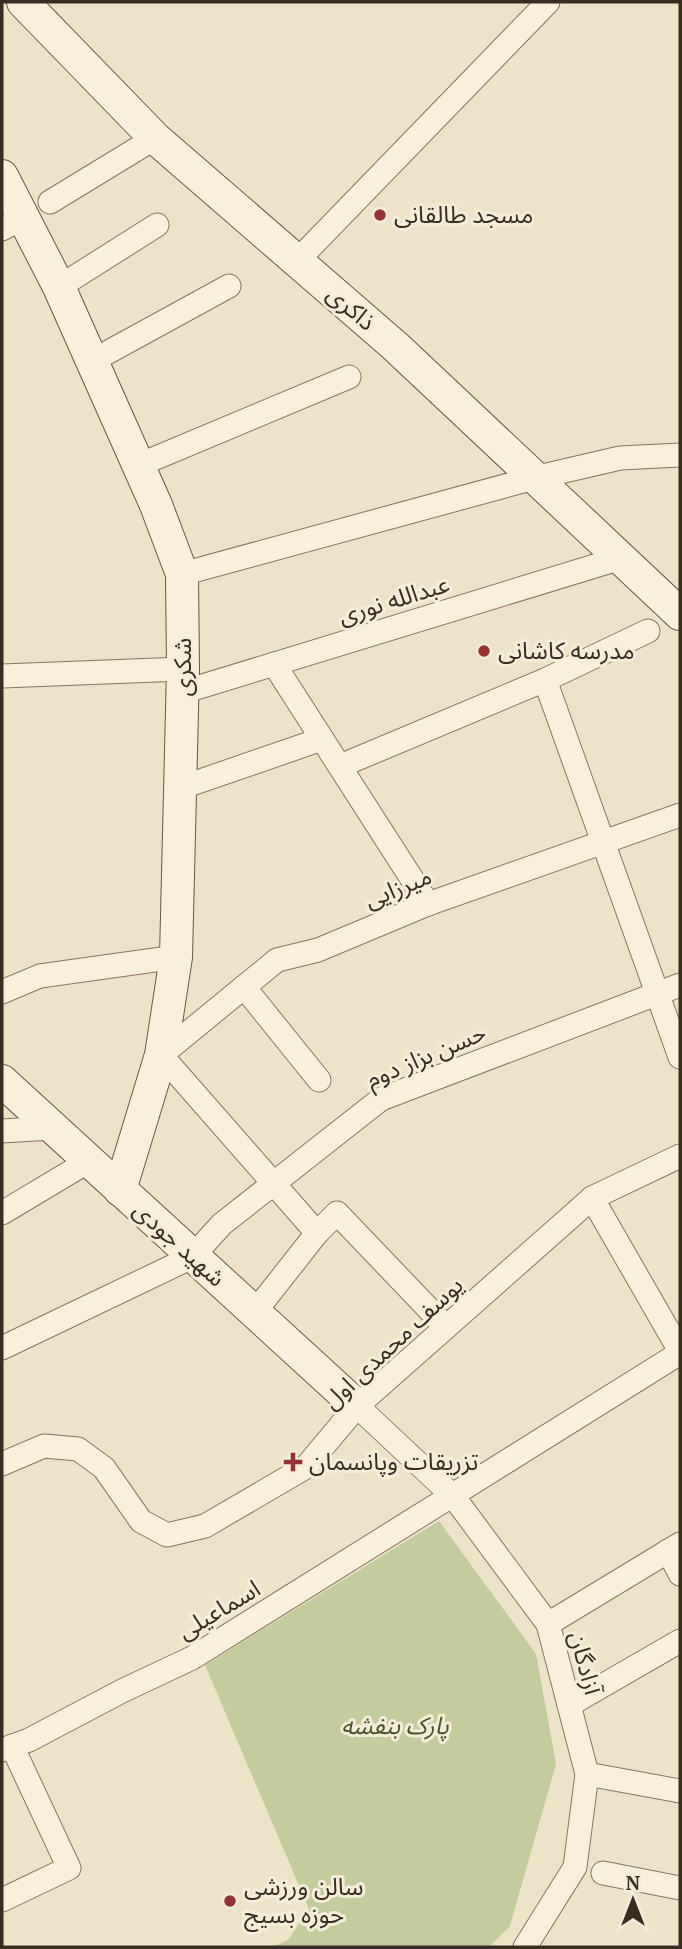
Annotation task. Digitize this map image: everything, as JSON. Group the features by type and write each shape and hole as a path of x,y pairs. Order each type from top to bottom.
{"street":[{"name":"ذاکری","path":"23,2 155,138 395,346 680,614"},
{"path":"296,262 548,2"},
{"path":"25,216 155,138"},
{"name":"شکری","path":"2,176 59,286 139,465 182,574 183,681 176,957 161,1055 120,1190"},
{"path":"59,286 158,225"},
{"path":"92,361 229,286"},
{"path":"139,465 349,377"},
{"path":"182,574 534,478 620,458 680,455"},
{"name":"عبدالله نوری","path":"2,676 183,681 274,664 621,558"},
{"path":"340,766 545,680 648,632"},
{"path":"274,664 428,904"},
{"path":"545,680 680,1057"},
{"path":"180,788 322,739"},
{"name":"میرزایی","path":"161,1055 277,960 318,950 428,904 680,815"},
{"path":"2,992 40,976 176,957"},
{"name":"حسن بزاز دوم","path":"192,1256 222,1224 381,1099 680,985"},
{"path":"244,987 319,1080"},
{"path":"161,1055 317,1233"},
{"name":"شهید جودی","path":"2,1081 357,1406"},
{"path":"2,1131 52,1128"},
{"name":"یوسف محمدی اول","path":"2,1464 44,1446 78,1450 104,1468 141,1521 167,1535 205,1526 306,1467 357,1406 592,1198 680,1156"},
{"path":"2,1213 89,1161"},
{"path":"592,1198 680,1352"},
{"path":"254,1313 317,1233 337,1213 446,1327"},
{"path":"2,1348 192,1256"},
{"name":"اسماعیلی","path":"7,1748 29,1740 192,1658 680,1352"},
{"name":"آزادگان","path":"357,1406 453,1496 548,1624 587,1774 575,1867 525,1947"},
{"path":"548,1624 674,1548 680,1574"},
{"path":"569,1705 680,1641"},
{"path":"2,1900 69,1868 7,1748"},
{"path":"587,1774 680,1791"},
{"path":"603,1873 680,1888"}],"green space":[{"name":"پارک بنفشه","path":"439,1521 536,1654 556,1764 510,1926 489,1947 273,1947 288,1940 309,1909 205,1665"}],"place":[{"name":"مسجد طالقانی","path":"380,215"},
{"name":"مدرسه کاشانی","path":"484,651"},
{"name":"تزریقات وپانسمان","path":"293,1462"},
{"name":"سالن ورزشی حوزه بسیج","path":"230,1901"}]}
